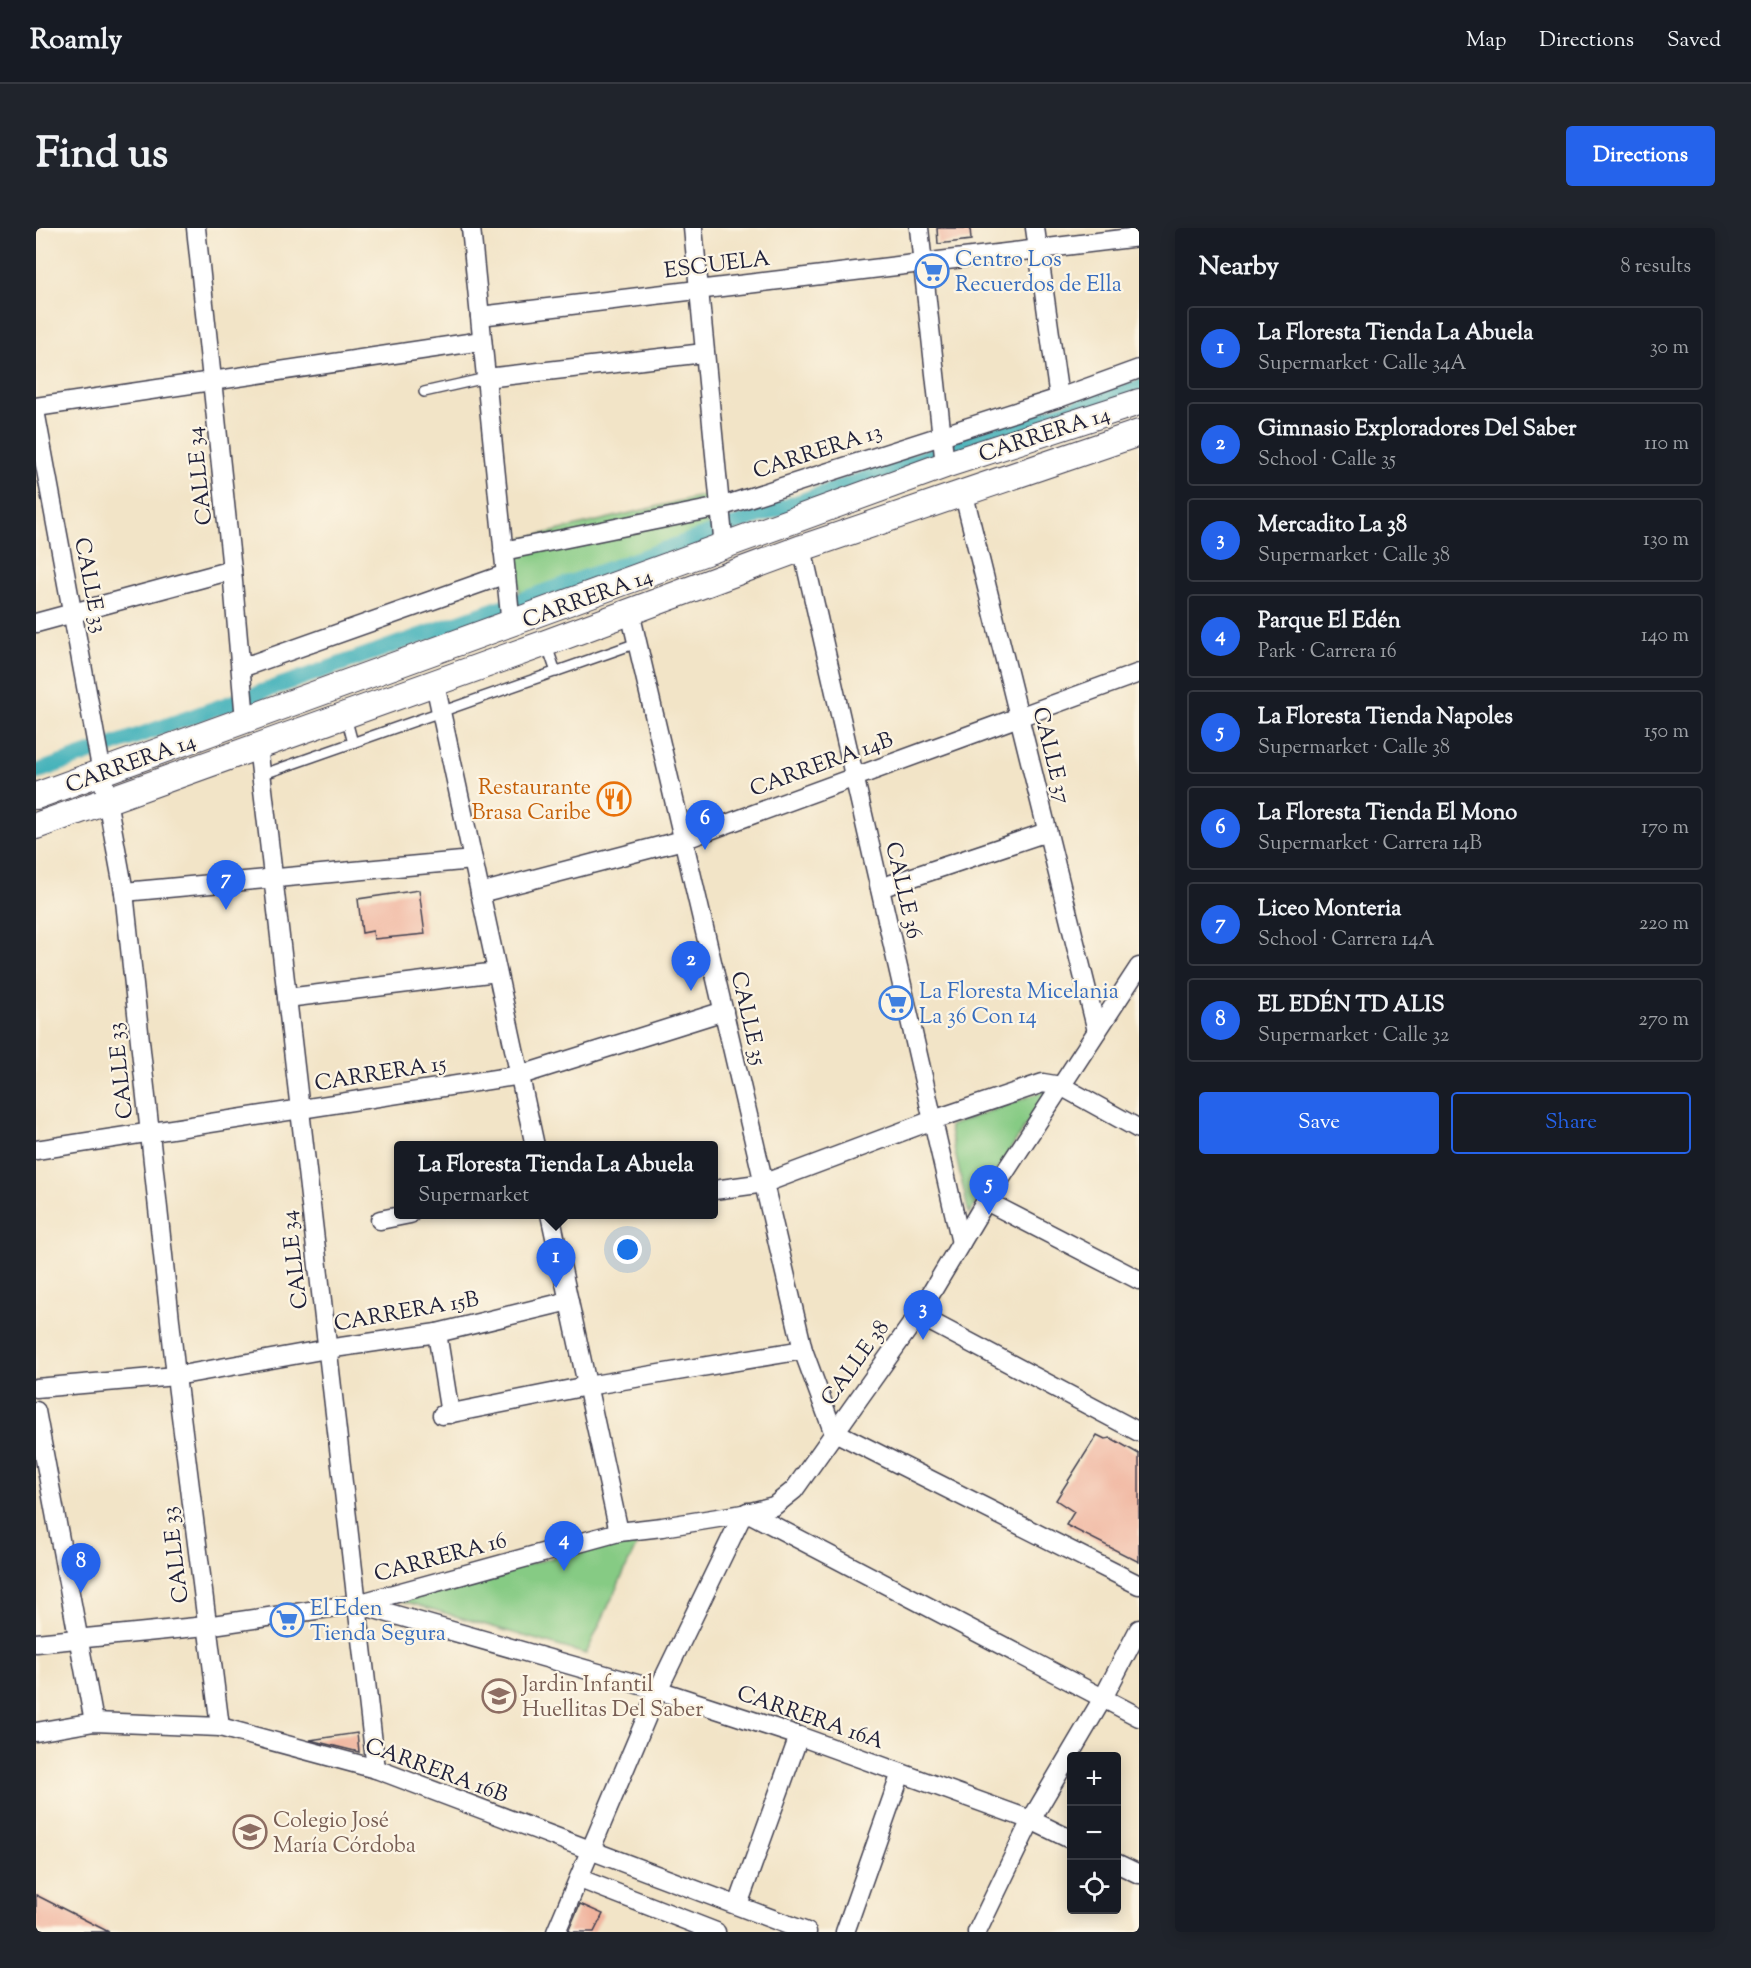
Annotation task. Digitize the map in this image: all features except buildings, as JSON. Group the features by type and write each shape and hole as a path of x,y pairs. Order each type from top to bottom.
{"main road":[{"name":"CARRERA 14","path":"36,796 103,764 944,460 1139,402"},
{"name":"CARRERA 14","path":"36,826 435,684 802,548 963,491 1139,433"}],"street":[{"name":"CALLE 34","path":"196,228 232,570 244,713"},
{"path":"471,228 502,551 511,618"},
{"path":"693,228 723,541"},
{"path":"919,228 944,460"},
{"path":"1035,228 1059,398"},
{"path":"1137,228 1139,244"},
{"name":"ESCUELA","path":"480,316 1139,238"},
{"path":"36,407 482,341"},
{"path":"486,378 704,353"},
{"name":"CARRERA 13","path":"502,551 720,510 1059,398 1139,369"},
{"name":"CALLE 33","path":"36,416 103,764 124,892 176,1376 220,1727"},
{"name":"CALLE 37","path":"963,491 1097,1031"},
{"name":"CALLE 36","path":"802,548 962,1243"},
{"path":"36,623 232,570"},
{"path":"241,674 507,582"},
{"name":"CALLE 35","path":"630,612 803,1350 833,1431"},
{"name":"CARRERA 14B","path":"480,893 683,840 1139,673"},
{"path":"435,684 534,1141"},
{"name":"CALLE 34","path":"258,746 376,1769"},
{"path":"880,888 1047,832"},
{"path":"124,892 274,876 473,860"},
{"name":"CALLE 38","path":"774,1506 794,1490 833,1431 918,1315 986,1201 1139,967"},
{"path":"287,998 497,972"},
{"name":"CARRERA 15","path":"36,1150 521,1075 724,1011"},
{"path":"718,1189 765,1183 1033,1085 1061,1086 1139,1129"},
{"path":"986,1201 1139,1280"},
{"path":"380,1221 394,1218"},
{"path":"551,1219 619,1532"},
{"name":"CARRERA 15B","path":"36,1388 176,1376 327,1349 436,1333 569,1300"},
{"path":"918,1315 1139,1432"},
{"path":"436,1333 446,1414 587,1386 803,1350"},
{"path":"36,1411 94,1722"},
{"path":"833,1431 1139,1585"},
{"name":"CARRERA 16","path":"36,1643 206,1626 357,1604 619,1532 662,1527 774,1506"},
{"path":"556,1932 658,1690 745,1513 1139,1717"},
{"name":"CARRERA 16A","path":"357,1604 658,1690 799,1736 1031,1820 1067,1838"},
{"path":"977,1932 1031,1820 1103,1698 1139,1629"},
{"name":"CARRERA 16B","path":"36,1732 94,1722 220,1727 376,1769 807,1932"},
{"path":"738,1905 799,1736"},
{"path":"845,1932 901,1773"},
{"path":"1121,1865 1139,1874"},
{"path":"580,1879 716,1932"}],"lane":[{"path":"424,392 486,378"},
{"path":"546,643 556,672"},
{"path":"261,776 637,643"},
{"path":"345,715 353,743"}],"green space":[{"path":"705,495 709,540 521,607 514,541"},
{"path":"1049,1089 969,1214 949,1126"},
{"path":"639,1540 586,1654 400,1600 606,1543"}],"waterway":[{"path":"36,772 962,444 1139,387"}],"place":[{"name":"Centro Los Recuerdos de Ella","path":"932,271"},
{"name":"Restaurante Brasa Caribe","path":"614,799"},
{"name":"La Floresta Tienda El Mono","path":"705,850"},
{"name":"Liceo Monteria","path":"226,910"},
{"name":"Gimnasio Exploradores Del Saber","path":"691,991"},
{"name":"La Floresta Micelania La 36 Con 14","path":"896,1003"},
{"name":"La Floresta Tienda Napoles","path":"989,1215"},
{"name":"La Floresta Tienda La Abuela","path":"556,1288"},
{"name":"Mercadito La 38","path":"923,1340"},
{"name":"Parque El Edén","path":"564,1571"},
{"name":"EL EDÉN TD ALIS","path":"81,1593"},
{"name":"El Eden Tienda Segura","path":"287,1620"},
{"name":"Jardin Infantil Huellitas Del Saber","path":"499,1696"},
{"name":"Colegio José María Córdoba","path":"250,1832"}]}
